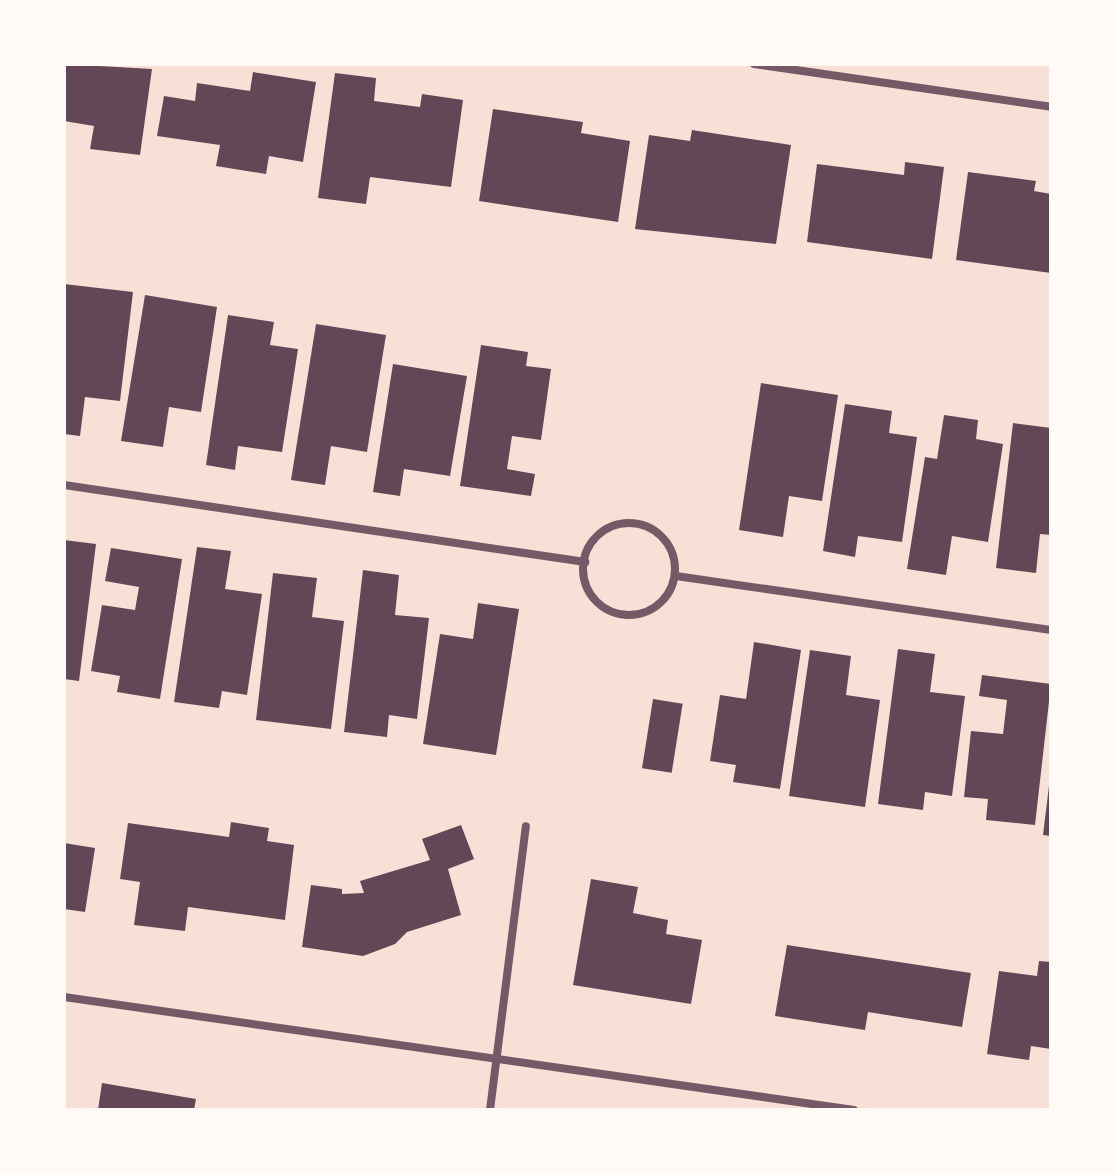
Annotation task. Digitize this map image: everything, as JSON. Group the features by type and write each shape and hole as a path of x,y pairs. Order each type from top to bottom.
{"street":[{"path":"754,64 1051,107"},
{"path":"64,485 585,562"},
{"path":"629,522 655,529 673,550 676,576 665,600 643,614 616,614 594,600 582,576 585,562 586,549 604,529 629,522"},
{"path":"676,576 1051,630"},
{"path":"490,1110 526,826"},
{"path":"64,997 854,1110"}],"building":[{"path":"64,64 152,69 140,155 90,149 94,126 64,121"},
{"path":"253,72 316,82 303,162 269,156 266,174 216,166 220,145 157,136 164,96 195,101 197,83 250,91"},
{"path":"335,73 376,78 374,101 420,107 422,94 463,100 451,187 370,177 366,204 318,198"},
{"path":"493,109 583,122 581,133 630,141 618,222 479,201"},
{"path":"692,130 791,145 776,244 635,229 649,135 690,141"},
{"path":"905,162 944,167 932,259 807,242 817,164 904,175"},
{"path":"968,172 1036,181 1034,191 1051,194 1051,273 956,260"},
{"path":"64,284 133,292 120,401 85,397 80,436 64,434"},
{"path":"145,295 217,307 201,412 169,407 163,447 121,441"},
{"path":"228,315 274,322 270,345 298,349 282,452 238,446 235,470 206,465"},
{"path":"316,324 386,335 367,452 331,446 325,485 291,480"},
{"path":"481,345 528,352 526,366 551,369 541,440 512,436 507,469 535,474 531,496 460,486"},
{"path":"393,364 467,376 450,476 404,469 400,496 373,492"},
{"path":"761,383 838,395 822,501 789,496 783,537 739,530"},
{"path":"845,404 892,411 889,433 917,437 902,542 858,536 855,557 823,551"},
{"path":"944,415 978,420 976,439 1003,444 988,542 952,536 946,575 907,569 925,457 937,459"},
{"path":"1013,423 1051,428 1051,535 1040,534 1036,573 996,568"},
{"path":"64,540 96,544 79,681 64,679"},
{"path":"197,547 231,551 225,589 262,594 247,695 222,691 219,708 174,702"},
{"path":"111,548 182,559 160,699 117,692 120,676 91,671 102,605 135,610 139,587 105,581"},
{"path":"363,570 399,575 395,615 429,618 417,719 389,715 387,737 344,732"},
{"path":"273,573 317,578 312,617 344,621 331,729 256,720"},
{"path":"478,603 519,609 496,755 423,744 440,634 473,639"},
{"path":"754,642 801,650 780,789 733,782 736,765 710,761 720,695 746,699"},
{"path":"898,649 935,654 930,692 965,696 952,796 925,792 923,810 878,804"},
{"path":"810,650 851,656 846,695 880,700 865,807 789,796"},
{"path":"982,675 1051,684 1035,825 986,820 988,799 964,797 971,731 1003,734 1007,700 979,696"},
{"path":"653,699 683,704 672,773 642,768"},
{"path":"1051,786 1051,836 1043,835"},
{"path":"231,822 269,828 267,841 294,845 285,920 188,907 185,931 134,925 140,882 120,879 128,823 229,837"},
{"path":"461,825 474,859 448,869 461,915 407,932 395,944 363,956 302,947 311,885 342,889 342,894 364,893 360,881 430,860 422,839"},
{"path":"64,843 95,848 85,912 64,909"},
{"path":"591,879 638,887 633,913 668,920 666,934 702,940 691,1004 573,985"},
{"path":"787,945 971,973 962,1027 868,1012 865,1030 775,1016"},
{"path":"1039,961 1051,962 1051,1049 1031,1046 1029,1060 987,1054 999,971 1037,976"},
{"path":"102,1083 196,1099 194,1110 98,1110"}]}
